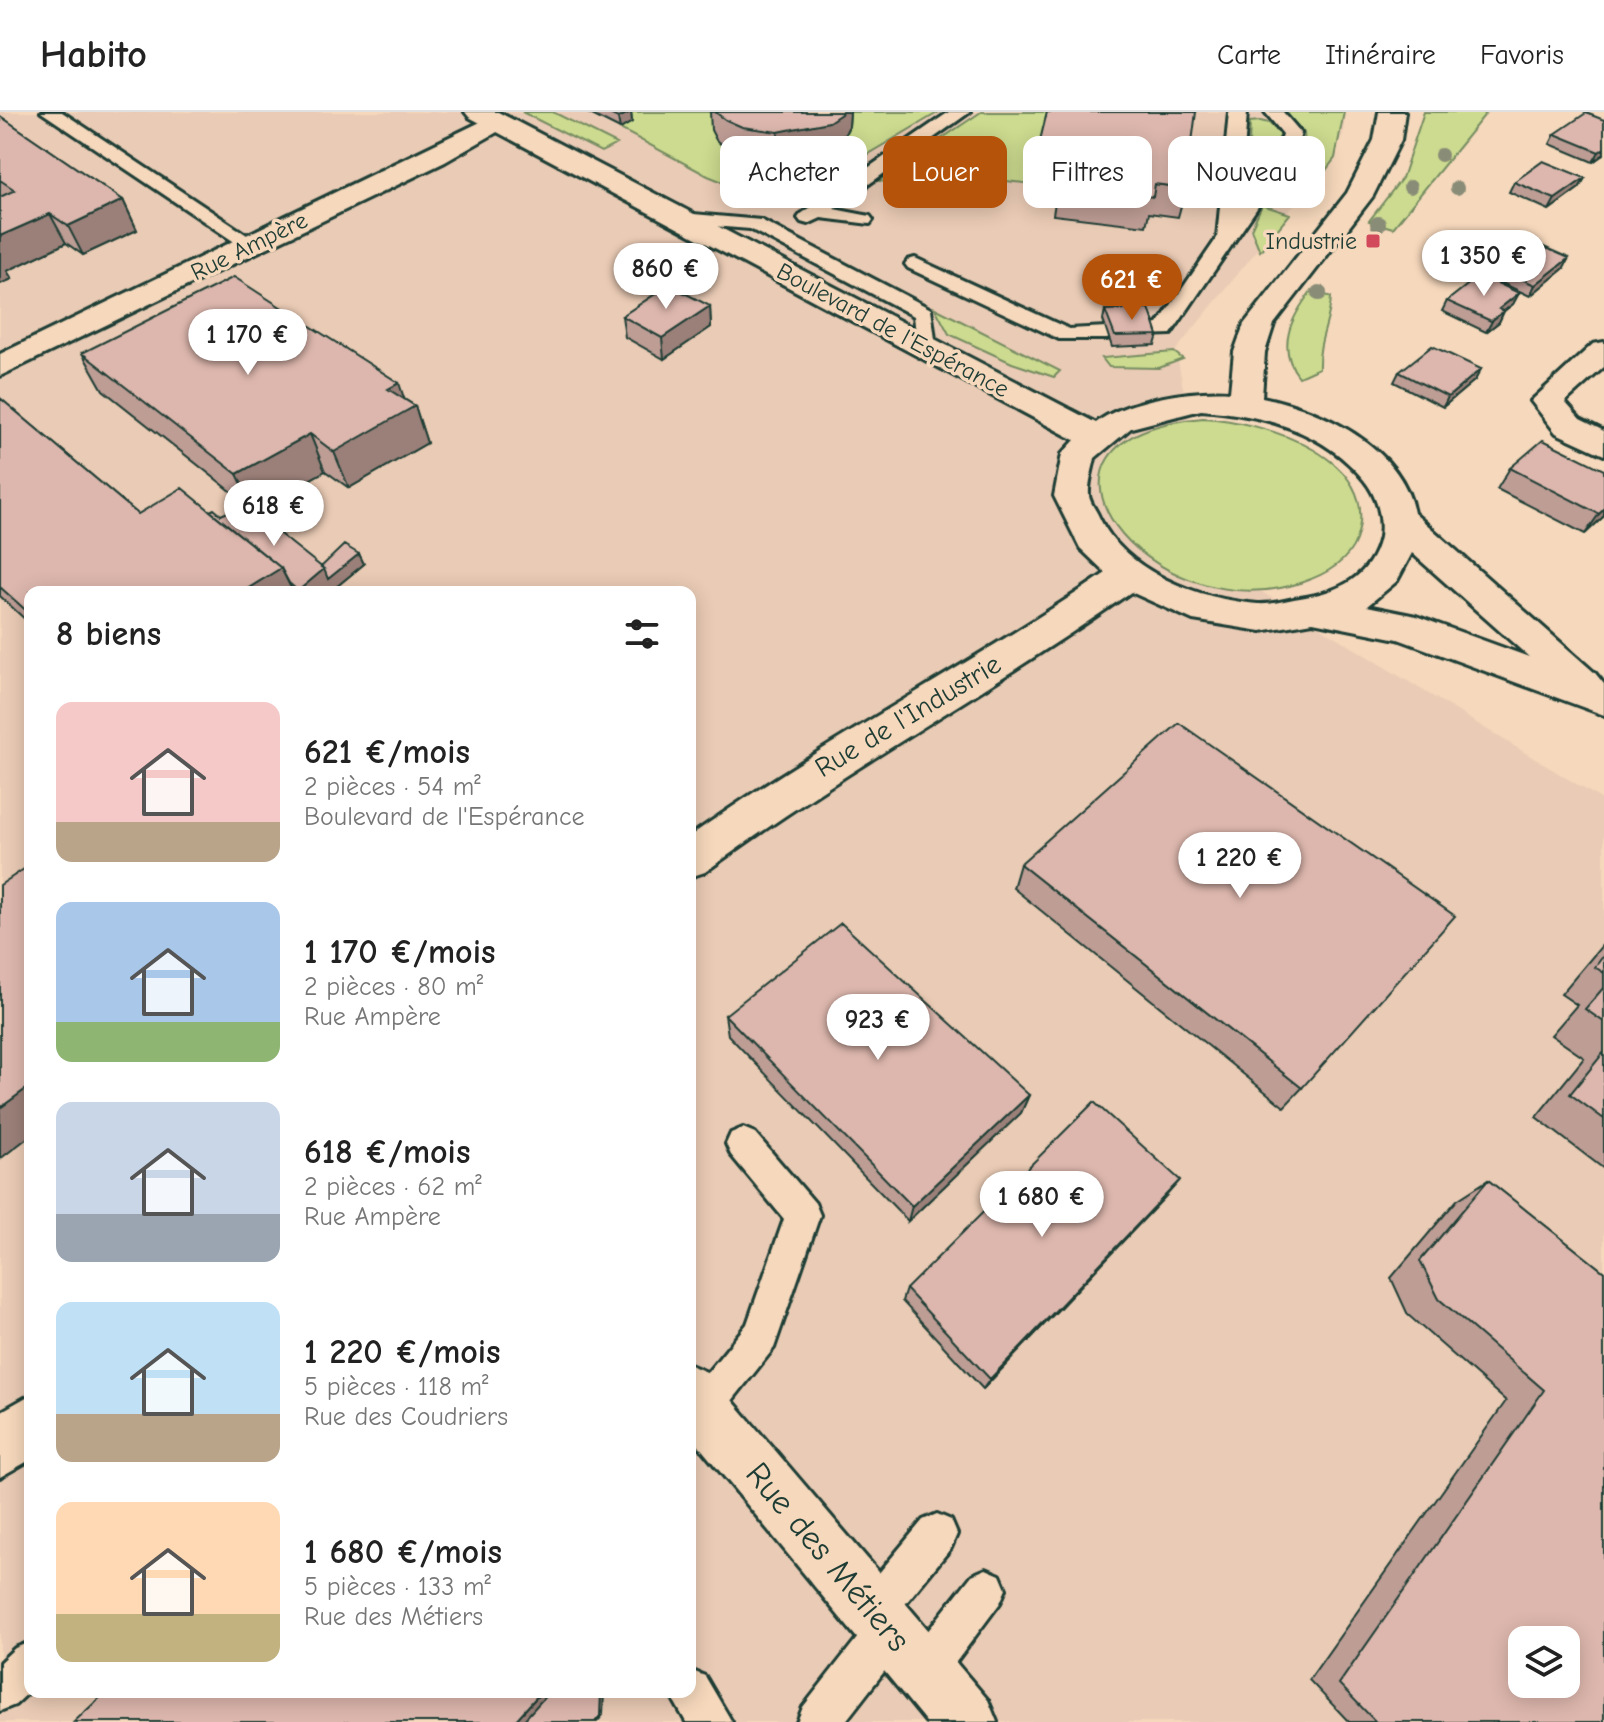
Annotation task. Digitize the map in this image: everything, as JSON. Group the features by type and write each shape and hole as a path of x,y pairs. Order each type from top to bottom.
{"street":[{"path":"1245,403 1251,346 1258,325 1342,219 1374,170 1392,112"},
{"name":"Rue Ampère","path":"0,366 436,156 488,117"},
{"name":"Boulevard de l'Espérance","path":"488,117 1094,436"},
{"path":"1604,351 1547,401 1568,426 1604,444"},
{"path":"1201,400 1245,403 1307,422 1359,454 1379,474 1392,496 1399,519 1399,539 1382,575 1344,602 1319,611 1288,616 1220,613 1176,600 1127,576 1090,541 1072,503 1071,484 1074,466 1094,436 1123,416 1159,404 1201,400"},
{"path":"1399,519 1445,566 1536,640 1598,696"},
{"name":"Rue de l'Industrie","path":"696,855 802,780 1023,647 1127,576"},
{"path":"1319,611 1403,626 1598,696"},
{"name":"Rue des Métiers","path":"697,1400 966,1722"},
{"path":"0,1449 24,1428"}],"lane":[{"path":"50,112 252,245"},
{"path":"779,237 961,112"},
{"path":"1225,245 1236,167 1238,112"},
{"path":"1150,331 1164,330 1287,151 1292,133 1274,112"},
{"path":"818,212 863,220"},
{"path":"682,219 754,224 924,313 925,347"},
{"path":"915,264 1066,335 1107,333"},
{"path":"697,1400 761,1335 803,1215 743,1144"},
{"path":"895,1638 937,1534"},
{"path":"818,1722 895,1638 986,1589"},
{"path":"0,1690 24,1668"},
{"path":"695,1698 711,1722"}],"shaded area":[{"path":"0,112 1345,112 1343,134 1325,167 1325,136 1168,136 1168,208 1291,208 1176,350 1216,564 1604,801 1604,1722 0,1722"}],"green space":[{"path":"522,112 553,112 617,144 601,152"},
{"path":"612,112 939,112 898,136 883,136 883,145 867,154 867,136 720,136 720,181 620,129 631,122"},
{"path":"981,112 1050,112 1044,136 1023,136 1023,183 1007,181 1007,136 946,136"},
{"path":"1285,112 1344,112 1335,158 1325,171 1325,136 1304,136"},
{"path":"1424,112 1487,112 1393,228 1369,221 1402,178"},
{"path":"1250,122 1269,123 1281,135 1249,136"},
{"path":"1261,208 1290,214 1260,251 1251,229"},
{"path":"1312,290 1331,297 1330,307 1320,348 1319,368 1299,377 1292,366 1287,343 1298,310"},
{"path":"935,308 1060,371 1054,377 1012,363 949,334"},
{"path":"1174,352 1183,359 1159,368 1109,367 1102,358"},
{"path":"1203,418 1256,427 1285,436 1312,449 1336,466 1353,486 1360,511 1356,540 1347,556 1325,573 1300,583 1244,590 1191,580 1147,557 1116,526 1101,491 1108,459 1140,433"}],"building":[{"path":"605,112 630,112 618,118"},
{"path":"715,112 842,112 829,122 778,132 742,127"},
{"path":"1047,112 1196,112 1193,136 1168,136 1168,186 1155,184 1153,197 1152,136 1041,136"},
{"path":"1586,113 1604,120 1604,148 1599,152 1555,134"},
{"path":"0,116 123,200 68,226 50,214 0,236 0,197 15,190 0,180"},
{"path":"1543,161 1585,178 1555,199 1514,182"},
{"path":"1530,241 1569,258 1535,285 1497,268"},
{"path":"1480,275 1519,293 1499,309 1504,311 1491,321 1447,301"},
{"path":"234,277 399,383 388,389 415,406 334,452 310,434 237,474 82,353"},
{"path":"669,285 710,306 662,338 622,316"},
{"path":"1149,308 1158,335 1115,336 1105,310"},
{"path":"1432,346 1481,369 1448,397 1399,372"},
{"path":"0,398 138,514 182,488 281,568 252,586 24,586 24,609 0,587"},
{"path":"1543,440 1604,470 1604,509 1599,514 1510,468"},
{"path":"214,509 221,515 230,511 236,521 252,512 324,569 304,586 292,586 281,568 210,511"},
{"path":"344,545 359,554 328,579 321,567"},
{"path":"1179,723 1455,916 1302,1088 1020,864"},
{"path":"24,869 24,1090 0,1108 0,885"},
{"path":"841,923 1029,1095 912,1206 725,1015"},
{"path":"1604,955 1604,973 1595,967"},
{"path":"1604,987 1604,1022 1585,1009"},
{"path":"1604,1052 1604,1119 1570,1094"},
{"path":"1094,1102 1180,1180 990,1379 906,1289"},
{"path":"1488,1180 1604,1272 1604,1722 1376,1722 1339,1684 1544,1390 1439,1299 1420,1261"},
{"path":"100,1698 536,1698 514,1722 74,1722"},
{"path":"544,1698 601,1698 600,1716 595,1722 522,1722"}],"place":[{"name":"Industrie","path":"1373,241"}]}
